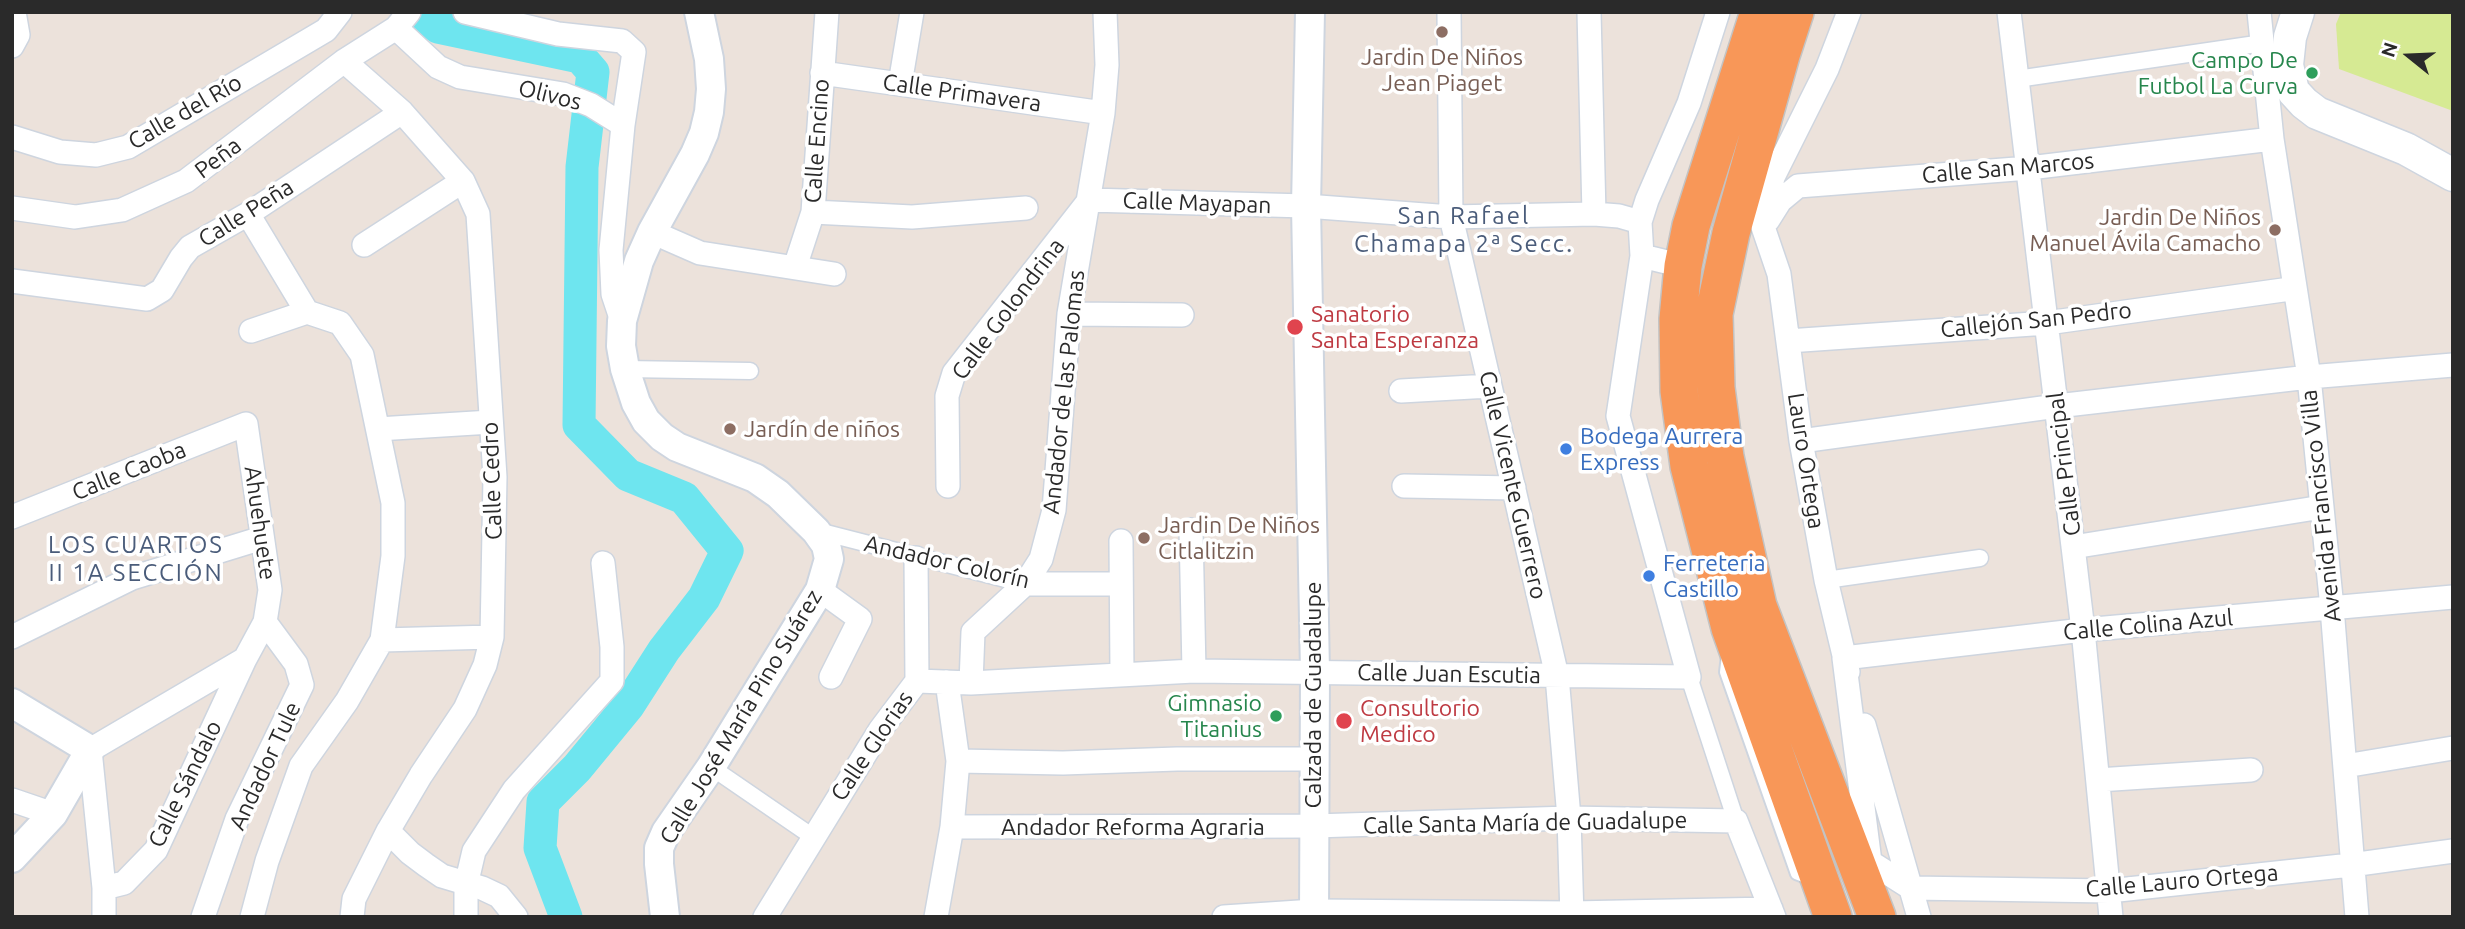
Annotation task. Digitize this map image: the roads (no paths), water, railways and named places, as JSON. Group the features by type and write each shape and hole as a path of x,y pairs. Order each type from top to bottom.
{"highway":[{"path":"1759,12 1692,226 1683,265 1678,319 1679,391 1689,466 1877,891"},
{"path":"1795,12 1731,233 1714,314 1716,388 1726,457 1758,606 1758,627 1827,900"}],"main road":[{"path":"2298,12 2290,37 2280,94 2304,103 2317,113 2406,149 2453,175"}],"street":[{"path":"12,46 18,35 14,12"},
{"name":"Calle del Río","path":"12,136 60,152 96,155 128,147 326,30 340,12"},
{"path":"465,12 558,34 622,41 635,52 623,125 611,250 613,294 622,321"},
{"name":"Calle José María Pino Suárez","path":"665,917 659,848 666,832 711,767 820,590 829,559 826,545 816,531 778,494 755,478 677,447 662,437 646,421 636,403 625,369 621,346 622,321 639,261 695,154 709,112 709,59 699,12"},
{"name":"Calle Encino","path":"795,267 813,212 827,12"},
{"path":"900,83 912,12"},
{"name":"Andador de las Palomas","path":"971,682 973,632 1025,584 1041,559 1054,510 1069,314 1103,113 1107,65 1105,12"},
{"name":"Calzada de Guadalupe","path":"1310,12 1306,206 1315,672 1314,914"},
{"name":"Calle Vicente Guerrero","path":"1449,12 1451,217 1557,676 1569,818 1572,915"},
{"path":"1589,12 1594,214"},
{"path":"1224,917 1314,914 1772,913 1736,821 1689,677 1618,416 1642,256 1640,222 1689,103 1717,12"},
{"path":"1773,177 1827,69 1849,12"},
{"name":"Calle Principal","path":"2010,12 2083,630 2111,917"},
{"name":"Avenida Francisco Villa","path":"2259,12 2263,43 2280,94 2272,139 2309,377 2332,608 2357,917"},
{"name":"Olivos","path":"403,20 438,67 460,77 563,94 591,105 623,125"},
{"name":"Peña","path":"12,208 75,217 122,210 186,181 344,61 403,20"},
{"path":"2017,79 2263,43"},
{"name":"Calle Cedro","path":"344,61 402,112 463,181 478,214 495,477 492,637 485,665 465,709 388,831 354,899 352,917"},
{"name":"Calle Primavera","path":"822,73 1103,113"},
{"path":"1763,227 1773,177 1768,100"},
{"name":"Calle Peña","path":"12,281 147,299 163,290 190,247 248,214 402,112"},
{"name":"Calle San Marcos","path":"1763,227 1780,201 1798,186 2029,168 2272,139"},
{"path":"364,245 463,181"},
{"name":"Calle Mayapan","path":"1089,200 1306,206 1451,217 1594,214 1619,216 1640,222"},
{"name":"Calle Golondrina","path":"948,486 947,396 954,373 1089,200"},
{"path":"813,212 912,217 1026,208"},
{"path":"248,214 307,312"},
{"name":"Lauro Ortega","path":"1763,227 1779,274 1801,441 1826,580 1844,658 1919,917"},
{"path":"652,232 700,253 834,274"},
{"path":"1642,256 1683,265"},
{"name":"Callejón San Pedro","path":"1788,341 2047,323 2283,290"},
{"path":"251,331 307,312 340,323 362,355 393,503 394,556 382,640 347,701 301,766 267,861 252,917"},
{"path":"1069,314 1182,315"},
{"path":"1801,441 2057,406 2309,377 2453,365"},
{"path":"625,369 750,371"},
{"path":"1401,391 1490,386"},
{"path":"378,429 491,422"},
{"name":"Calle Caoba","path":"12,517 246,424"},
{"name":"Ahuehuete","path":"244,659 265,622 270,590 246,424"},
{"path":"1404,486 1514,488"},
{"path":"2073,547 2322,507"},
{"path":"1191,530 1194,671"},
{"name":"Andador Colorín","path":"816,531 1025,584 1121,584"},
{"path":"12,637 132,578 262,538"},
{"path":"1121,541 1122,675"},
{"name":"Calle Glorias","path":"765,917 880,730 917,681 916,558"},
{"path":"1826,580 1980,558"},
{"path":"466,917 466,885 474,851 514,790 612,681 612,647 603,563"},
{"path":"820,590 860,619 831,677"},
{"name":"Calle Colina Azul","path":"1844,658 2083,630 2453,597"},
{"name":"Andador Tule","path":"202,917 237,819 302,685 296,664 265,622"},
{"path":"382,640 492,637"},
{"path":"1844,658 1877,891 1911,888"},
{"path":"12,858 52,814 90,750 244,659"},
{"name":"Calle Sándalo","path":"104,888 124,883 156,850 244,659"},
{"name":"Calle Juan Escutia","path":"917,681 971,682 1194,671 1689,677"},
{"path":"936,917 952,827 958,761 947,682"},
{"path":"12,703 90,750"},
{"path":"2346,766 2453,748"},
{"path":"90,750 104,888 104,917"},
{"path":"958,761 1063,763 1177,759 1315,759"},
{"path":"711,767 813,837"},
{"path":"2098,780 2251,770"},
{"path":"12,800 52,814"},
{"name":"Calle Santa María de Guadalupe","path":"1314,826 1569,818 1736,821"},
{"name":"Andador Reforma Agraria","path":"952,827 1314,826"},
{"path":"388,831 410,853 442,876 499,896 516,917"},
{"name":"Calle Lauro Ortega","path":"1911,888 2109,891 2351,865 2453,851"}],"lane":[{"path":"1851,811 1877,891 1889,917"}],"waterway":[{"path":"424,16 438,27 580,57 593,72 582,167 579,425 628,475 684,498 727,551 704,598 664,650 628,706 577,768 543,802 540,848 566,917"}],"place":[{"name":"Jardin De Niños Jean Piaget","path":"1442,32"},
{"name":"Campo De Futbol La Curva","path":"2312,73"},
{"name":"Jardin De Niños Manuel Ávila Camacho","path":"2275,230"},
{"name":"Sanatorio Santa Esperanza","path":"1295,327"},
{"name":"Jardín de niños","path":"730,429"},
{"name":"Bodega Aurrera Express","path":"1566,449"},
{"name":"Jardin De Niños Citlalitzin","path":"1144,538"},
{"name":"Ferreteria Castillo","path":"1649,576"},
{"name":"Gimnasio Titanius","path":"1276,716"},
{"name":"Consultorio Medico","path":"1344,721"}],"district":[{"name":"San Rafael Chamapa 2ª Secc.","path":"1464,230"},
{"name":"LOS CUARTOS II 1A SECCIÓN","path":"136,559"}]}
